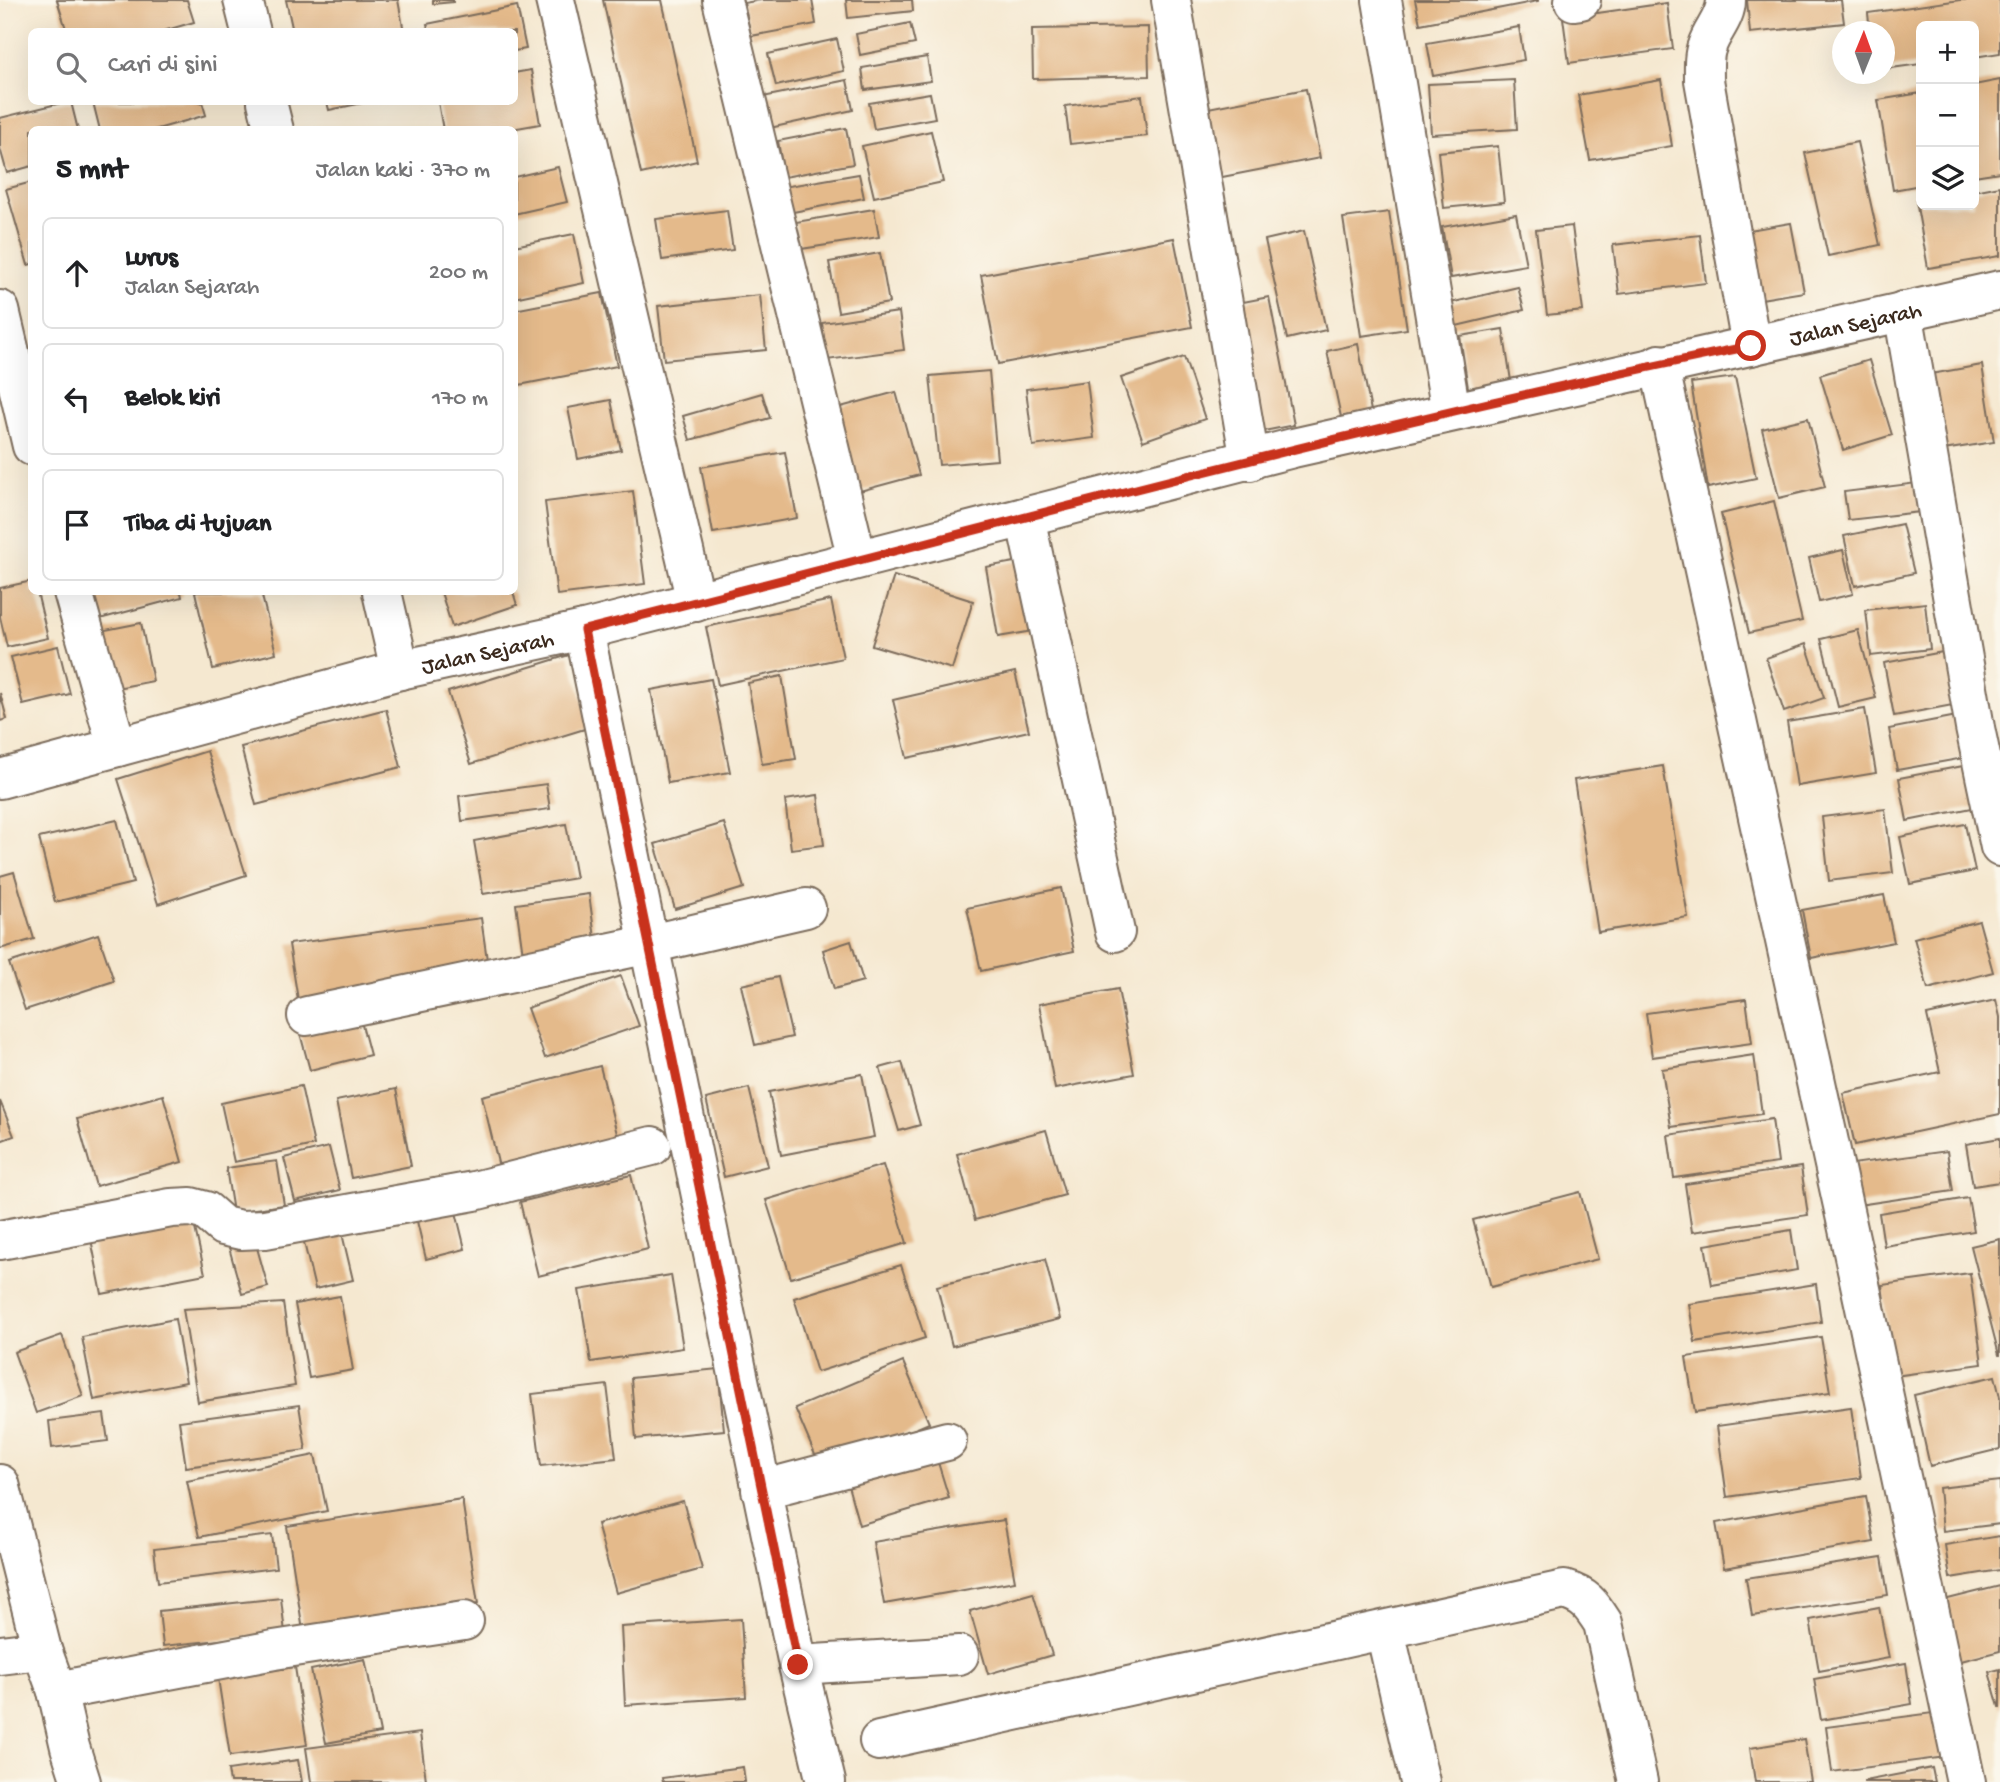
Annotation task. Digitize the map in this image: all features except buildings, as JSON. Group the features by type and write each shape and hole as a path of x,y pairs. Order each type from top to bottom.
{"street":[{"path":"243,0 250,28"},
{"path":"555,0 696,602"},
{"path":"722,0 857,559"},
{"path":"1171,0 1250,461"},
{"path":"1382,0 1451,412"},
{"path":"1726,0 1723,18 1705,50 1704,80 1751,346"},
{"path":"268,105 273,126"},
{"name":"Jalan Sejarah","path":"0,779 400,670 584,630 1293,448 1659,364 2000,290"},
{"path":"0,310 28,429"},
{"path":"1903,311 1975,728 2000,848"},
{"path":"1659,364 1966,1782"},
{"path":"1025,517 1115,932"},
{"path":"73,595 117,747"},
{"path":"383,595 400,670"},
{"path":"584,630 761,1490 826,1782"},
{"path":"307,1016 650,944 806,908"},
{"path":"0,1240 171,1208 191,1207 206,1211 223,1226 241,1230 265,1229 474,1191 652,1146"},
{"path":"761,1490 947,1441"},
{"path":"0,1484 41,1650 57,1690 81,1782"},
{"path":"879,1741 1564,1590 1581,1595 1594,1608 1603,1623 1638,1782"},
{"path":"57,1690 274,1650 464,1621"},
{"path":"1385,1630 1420,1782"},
{"path":"0,1655 41,1650"},
{"path":"798,1665 959,1655"}],"route":[{"path":"798,1665 584,630 1293,448 1659,364 1751,346"}]}
